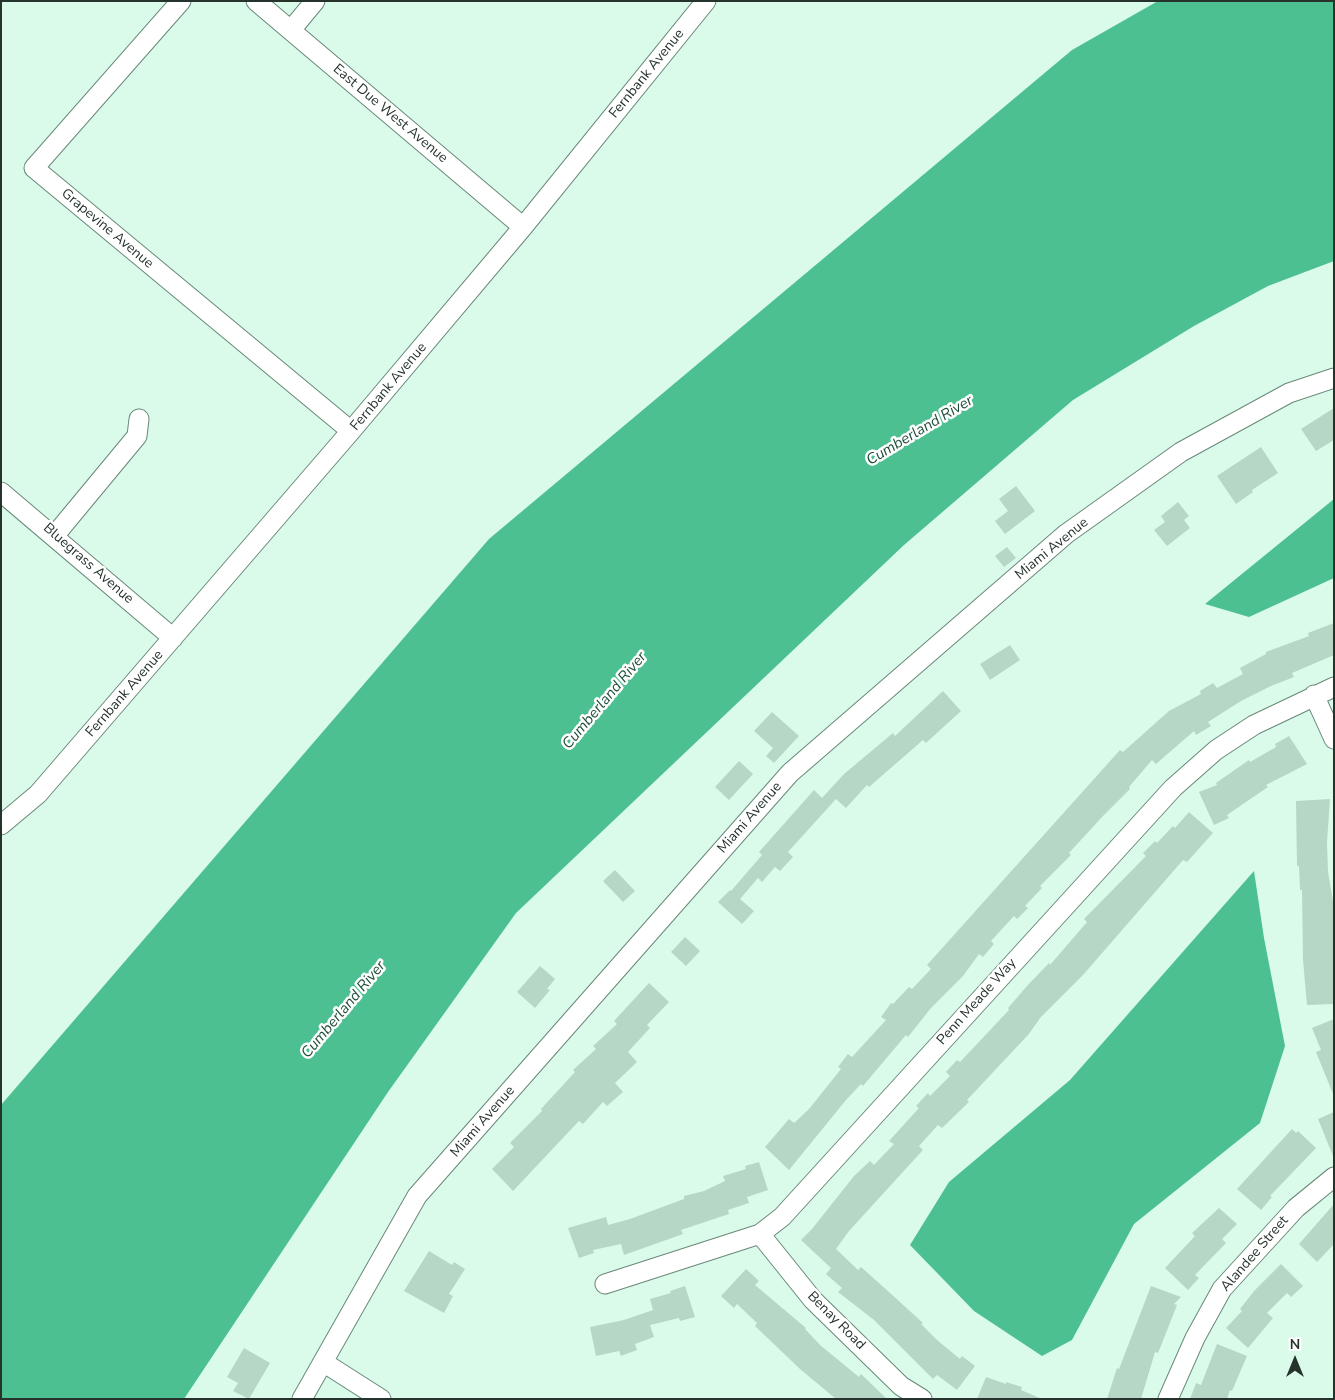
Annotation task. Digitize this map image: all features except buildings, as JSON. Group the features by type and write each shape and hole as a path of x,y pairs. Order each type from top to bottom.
{"street":[{"name":"Grapevine Avenue","path":"181,1 34,168 351,431"},
{"name":"East Due West Avenue","path":"256,1 523,227"},
{"path":"291,30 315,1"},
{"name":"Fernbank Avenue","path":"1,825 38,794 351,431 523,227 706,1"},
{"name":"Miami Avenue","path":"302,1399 417,1196 790,773 1066,534 1181,452 1289,393 1334,378"},
{"path":"55,535 137,436 139,419"},
{"name":"Bluegrass Avenue","path":"1,492 55,535 173,638"},
{"name":"Penn Meade Way","path":"605,1284 760,1234 782,1217 1173,788 1216,750 1247,730 1334,686"},
{"path":"1314,695 1334,739"},
{"name":"Alandee Street","path":"1168,1399 1195,1338 1222,1289 1296,1208 1334,1177"},
{"name":"Benay Road","path":"760,1234 813,1300 901,1386 922,1399"},
{"path":"323,1362 381,1399"}],"water":[{"name":"Cumberland River","path":"1158,1 1334,1 1334,261 1268,286 1194,326 1073,400 904,545 516,913 388,1092 184,1399 1,1399 1,1105 489,539 1072,50"},
{"path":"1334,499 1334,578 1249,617 1205,604"},
{"path":"1254,871 1264,938 1285,1046 1260,1123 1134,1224 1072,1340 1042,1356 974,1311 910,1245 949,1182 1070,1080"}]}
